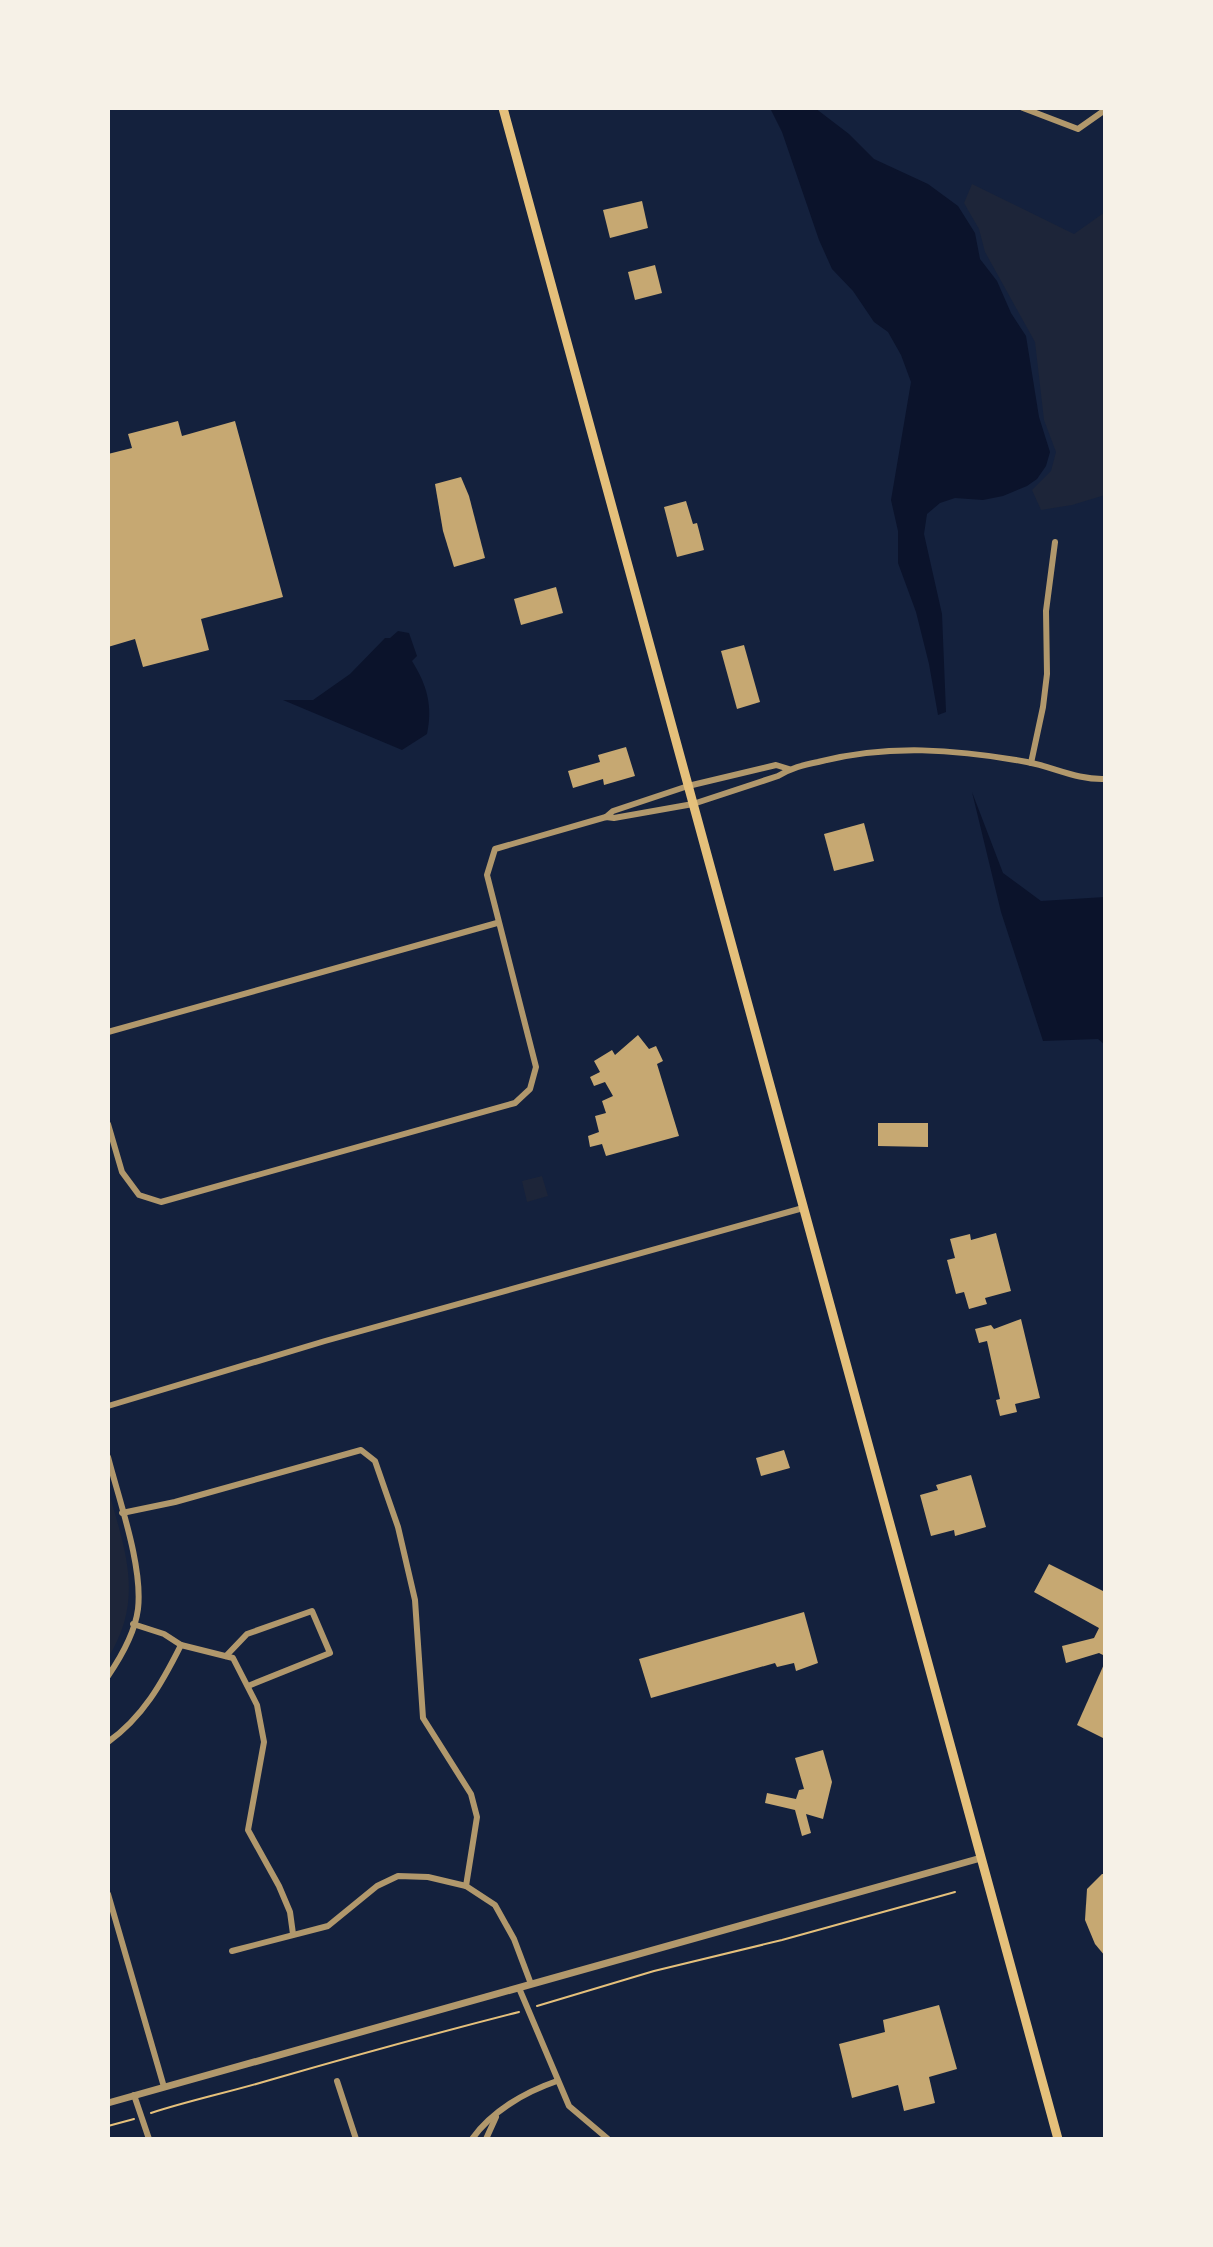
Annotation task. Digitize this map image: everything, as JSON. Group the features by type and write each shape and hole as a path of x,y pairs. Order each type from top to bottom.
{"main road":[{"path":"503,108 1058,2139"}],"street":[{"path":"1023,108 1078,129 1105,110"},
{"path":"1031,763 1047,674 1046,611 1055,542"},
{"path":"108,1124 122,1172 139,1195 161,1202 515,1103 530,1089 536,1067 487,875 495,849 606,817 693,804 778,776 789,769 858,752 967,752 1031,763 1086,780 1105,779"},
{"path":"606,817 613,811 688,786 776,765 789,769"},
{"path":"108,1032 497,923"},
{"path":"108,1406 325,1341 803,1208"},
{"path":"122,1513 175,1502 361,1450 375,1461 398,1527 415,1600 423,1718 471,1794 477,1817 466,1886"},
{"path":"108,1457 137,1575 138,1610 122,1654 108,1676"},
{"path":"226,1656 247,1634 312,1611 330,1653 248,1686"},
{"path":"133,1624 164,1634 181,1645 233,1658 248,1686 257,1705 264,1742 248,1830 279,1886 290,1912 293,1934"},
{"path":"108,1742 127,1729 159,1689 181,1645"},
{"path":"108,2103 981,1858"},
{"path":"232,1951 328,1926 377,1886 398,1876 428,1877 466,1886 495,1905 514,1939 531,1984"},
{"path":"108,1894 164,2087"},
{"path":"519,1988 569,2106 608,2139"},
{"path":"337,2081 356,2139"},
{"path":"472,2139 498,2113 536,2088 557,2081"},
{"path":"134,2095 149,2139"},
{"path":"486,2139 498,2113"}],"shaded area":[{"path":"770,108 815,108 849,134 874,159 928,184 958,206 975,233 980,259 997,281 1011,313 1026,336 1039,417 1050,452 1046,466 1037,479 1027,486 1003,496 983,500 955,498 940,503 927,514 924,534 942,614 946,712 938,715 916,612 898,563 898,531 891,500 911,382 888,332 874,322 853,291 832,269 782,132"},
{"path":"972,184 1074,234 1105,212 1105,495 1041,510 1032,490 1051,471 1056,452 1044,420 1035,342 985,252 979,229 964,203"},
{"path":"398,631 409,633 417,656 412,661 422,679 429,705 427,734 402,750 283,700 313,700 350,674 385,638"},
{"path":"972,792 1003,873 1041,901 1105,897 1105,1045 1098,1039 1043,1041 1001,912"},
{"path":"542,1176 548,1196 527,1202 522,1181"},
{"path":"108,1489 125,1554 129,1595 119,1636 108,1658"}],"building":[{"path":"642,201 648,228 610,238 603,210"},
{"path":"655,265 662,293 635,300 628,272"},
{"path":"178,421 182,436 235,421 283,597 201,619 209,650 143,667 135,639 108,647 108,454 132,448 128,434"},
{"path":"461,477 485,558 454,567 443,531 435,484"},
{"path":"686,501 693,524 697,523 704,550 677,557 664,507"},
{"path":"556,587 563,613 521,625 514,599"},
{"path":"744,645 760,702 737,709 721,651"},
{"path":"626,747 635,776 604,785 603,779 573,788 568,771 600,762 598,755"},
{"path":"864,823 874,861 834,871 824,834"},
{"path":"638,1035 649,1049 656,1046 663,1061 657,1064 679,1136 606,1156 602,1144 590,1147 588,1136 599,1132 595,1116 606,1113 602,1101 613,1096 605,1082 594,1086 590,1077 600,1072 594,1061 612,1050 615,1055"},
{"path":"878,1123 928,1123 928,1147 878,1146"},
{"path":"996,1233 1011,1291 985,1298 987,1304 969,1309 964,1292 956,1294 947,1260 955,1258 950,1239 970,1234 971,1240"},
{"path":"1021,1319 1040,1398 1015,1404 1017,1412 1000,1416 996,1400 1000,1399 987,1341 979,1343 975,1329 991,1325 994,1329"},
{"path":"784,1450 790,1468 761,1476 756,1458"},
{"path":"971,1475 986,1527 955,1536 954,1530 931,1536 920,1495 938,1490 936,1485"},
{"path":"1049,1564 1105,1592 1105,1656 1099,1653 1066,1663 1062,1646 1094,1638 1099,1628 1034,1592"},
{"path":"804,1612 818,1663 796,1671 794,1663 777,1667 775,1663 651,1698 639,1659"},
{"path":"1105,1662 1105,1739 1077,1725"},
{"path":"823,1750 832,1782 823,1819 806,1814 811,1833 802,1836 795,1810 765,1803 767,1793 796,1799 799,1790 804,1789 795,1758"},
{"path":"1105,1874 1105,1956 1095,1944 1085,1920 1087,1889"},
{"path":"939,2005 957,2069 929,2077 935,2103 904,2111 898,2085 852,2098 839,2044 885,2032 883,2020"}]}
